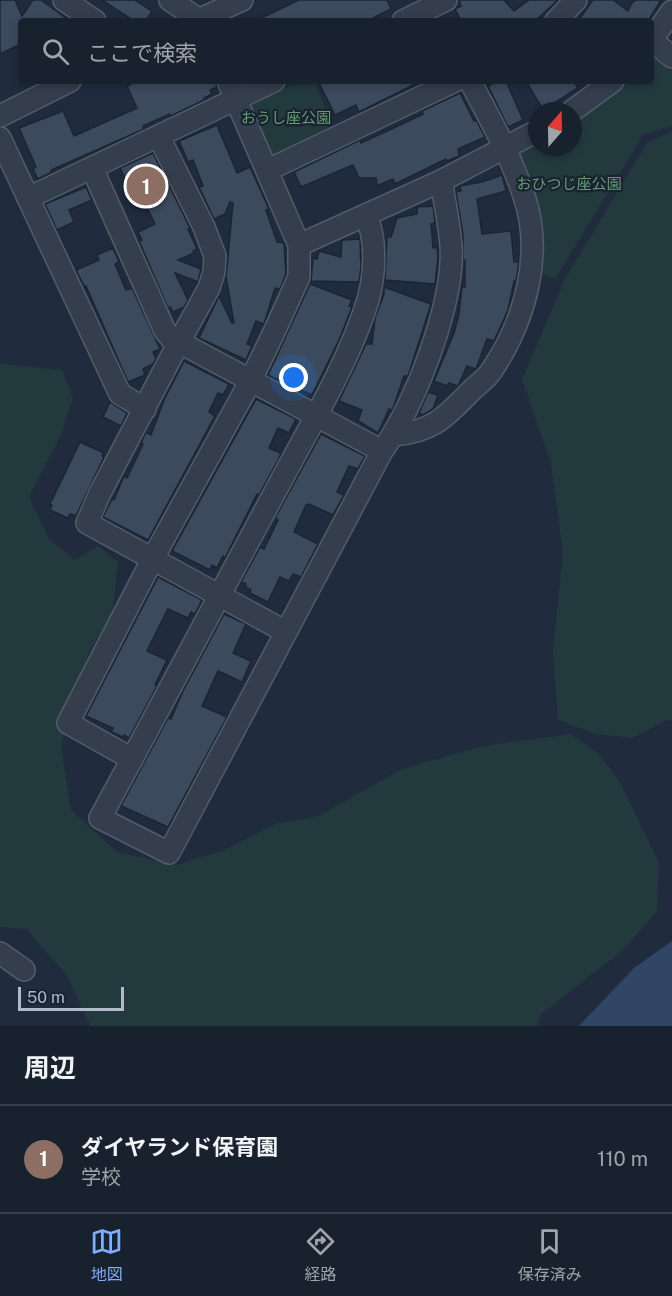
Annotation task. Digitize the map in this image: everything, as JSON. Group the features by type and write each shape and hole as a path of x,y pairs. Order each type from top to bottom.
{"street":[{"path":"64,0 91,18"},
{"path":"170,0 196,18"},
{"path":"203,18 242,0"},
{"path":"559,18 576,0"},
{"path":"412,18 439,7"},
{"path":"654,36 672,11"},
{"path":"654,42 672,57"},
{"path":"0,116 64,84"},
{"path":"28,198 159,136 232,90 260,84"},
{"path":"268,170 449,84"},
{"path":"92,168 165,331 171,338 315,416 388,443 438,423 491,372 512,336 526,299 531,276 531,226 525,198 504,148 472,84"},
{"path":"582,104 609,84"},
{"path":"132,759 68,723 153,558 249,382 299,277 299,245 232,90"},
{"path":"299,245 441,181 528,135"},
{"path":"159,136 204,227 215,256 214,272 209,288 100,493 87,523 286,632"},
{"path":"0,138 120,394 145,409"},
{"path":"366,215 373,249 372,276 368,299 355,337 100,819 169,853 388,443 421,376 436,337 449,277 451,246 441,181"},
{"path":"0,954 24,970"}],"green space":[{"name":"おひつじ座公園","path":"654,56 672,70 672,126 643,135 555,279 542,274 541,222 517,155 528,148 528,156 582,156 582,114 619,84 654,84"},
{"name":"おうし座公園","path":"293,84 315,84 333,126 271,156 249,104"},
{"path":"672,131 672,720 665,721 632,738 597,734 558,720 553,651 563,553 551,463 522,380 565,279 647,143"},
{"path":"0,364 62,370 73,397 62,433 29,497 49,539 75,560 98,546 118,562 112,614 89,652 61,746 71,810 117,852 177,865 224,850 275,824 319,816 402,769 484,746 571,734 600,755 620,782 659,863 657,911 623,950 540,1015 537,1026 90,1026 66,974 26,929 0,927"}],"water":[{"path":"672,941 672,1026 579,1026 634,968"}],"building":[{"path":"0,0 15,0 22,16 33,0 41,0 66,18 18,18 18,45 0,54"},
{"path":"102,0 135,0 152,11 148,18 129,18"},
{"path":"299,0 387,0 391,9 373,18 261,18"},
{"path":"459,0 504,0 514,11 529,0 558,0 538,18 460,18 455,9 461,6"},
{"path":"593,0 613,0 628,11 636,0 661,0 650,18 580,18"},
{"path":"131,84 216,84 217,87 210,90 212,94 204,100 143,126 144,129 51,170 52,172 38,179 33,169 36,167 19,128 63,111 74,136 137,108 127,86"},
{"path":"320,84 415,84 359,112 356,105 335,115"},
{"path":"507,84 523,120 508,127 488,86"},
{"path":"528,84 575,84 578,88 556,102 538,102"},
{"path":"460,93 485,137 458,149 459,156 447,161 446,159 395,184 393,179 377,186 376,178 359,178 353,165 301,187 294,172 360,140 361,143 398,126 423,114 422,111"},
{"path":"217,125 237,173 250,167 269,209 266,210 277,242 284,243 286,274 280,289 275,288 264,324 256,321 247,344 252,346 246,360 199,338 219,296 234,323 226,277 233,203 230,202 225,214 214,219 199,187 203,186 193,160 188,162 179,141"},
{"path":"153,153 190,228 188,229 197,249 193,251 194,253 178,260 201,269 198,282 175,273 188,300 184,307 173,312 170,307 168,308 139,241 142,240 138,232 155,224 140,194 134,197 120,168"},
{"path":"502,175 506,191 477,199 482,234 511,231 514,262 519,262 516,281 514,281 508,310 494,341 487,339 476,369 467,366 458,386 449,383 447,386 434,381 454,333 462,286 465,287 463,235 456,192 461,191 460,186"},
{"path":"86,187 92,200 69,210 74,222 57,230 45,204"},
{"path":"433,206 435,223 431,224 433,248 437,247 438,257 435,284 385,280 387,237 391,237 397,218 417,214 417,207"},
{"path":"360,239 359,282 311,281 313,258 317,259 319,251 341,257 342,240"},
{"path":"113,248 119,262 115,264 126,290 132,288 160,349 153,352 156,359 153,364 143,369 145,375 128,382 86,286 76,270 99,260 97,255"},
{"path":"310,284 352,300 349,306 352,307 339,340 312,395 268,375"},
{"path":"384,287 431,304 408,376 404,376 393,408 389,409 378,433 358,421 362,410 339,401 366,344 372,344 375,318 384,294"},
{"path":"184,361 229,384 223,395 218,393 209,412 215,416 148,540 103,517 112,499 114,500 124,476 127,478 143,444 141,443 146,432 151,435 164,400"},
{"path":"428,392 438,395 433,409 423,415 419,413"},
{"path":"256,399 296,419 289,433 278,428 269,448 281,453 278,460 259,495 257,494 225,558 223,556 217,568 212,565 210,570 172,551"},
{"path":"110,402 127,413 121,426 103,417"},
{"path":"321,434 365,456 358,469 349,466 337,492 344,495 333,515 309,504 306,505 294,532 318,544 301,577 293,574 289,581 280,577 268,602 250,593 251,590 241,582 260,547 264,549 278,520 275,518"},
{"path":"80,442 104,453 102,456 104,457 76,516 70,514 68,518 50,510 52,505 50,504"},
{"path":"158,577 202,600 195,614 191,612 188,618 168,609 147,651 167,660 155,685 157,686 129,738 124,735 123,737 111,732 113,728 86,716"},
{"path":"224,614 246,624 233,653 251,661 242,682 218,671 202,706 227,717 168,827 121,806 168,718 171,719 183,691"}],"place":[{"name":"ダイヤランド保育園","path":"146,186"}]}
